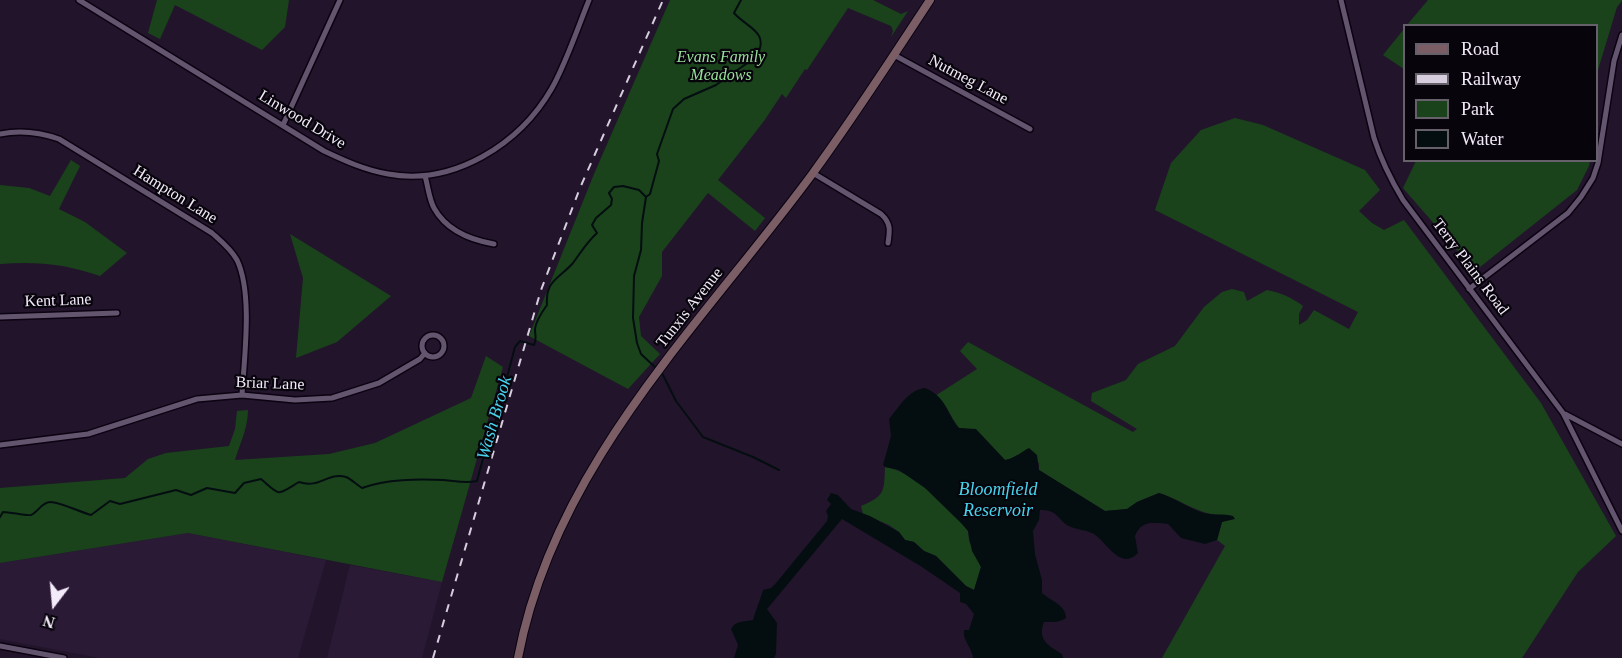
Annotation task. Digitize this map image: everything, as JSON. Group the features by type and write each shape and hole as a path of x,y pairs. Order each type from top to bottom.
{"main road":[{"name":"Tunxis Avenue","path":"518,658 534,592 570,512 606,445 658,370 813,173 930,0"}],"street":[{"name":"Linwood Drive","path":"79,0 324,151 350,164 390,175 425,176 465,165 484,156 525,126 552,88 589,0"},
{"path":"283,125 340,0"},
{"name":"Terry Plains Road","path":"1341,0 1374,138 1383,164 1403,200 1563,413 1622,531"},
{"path":"1468,289 1559,221 1581,197 1593,178 1598,164 1614,61 1622,36"},
{"name":"Nutmeg Lane","path":"894,55 1029,129"},
{"name":"Hampton Lane","path":"0,134 44,133 59,139 212,233 226,245 237,260 243,278 245,345 242,395"},
{"path":"813,173 888,220 890,230 888,243"},
{"path":"425,176 433,206 439,216 459,233 476,241 494,244"},
{"name":"Kent Lane","path":"0,317 117,313"},
{"name":"Briar Lane","path":"435,334 441,338 444,348 440,354 433,357 425,353 422,345 424,338 435,334"},
{"name":"Briar Lane","path":"0,445 88,434 197,399 242,395 295,400 332,398 379,383 420,359 425,353"},
{"path":"1563,413 1622,444"},
{"path":"0,646 64,658"}],"shaded area":[{"path":"188,533 326,560 298,658 100,658 0,639 0,563"},
{"path":"350,565 442,582 422,658 327,658"}],"green space":[{"path":"157,0 289,0 285,27 262,50 175,5 160,39 148,33"},
{"name":"Evans Family Meadows","path":"670,0 873,0 901,14 908,11 891,37 893,31 891,26 848,8 786,98 782,94 718,180 765,218 755,231 708,193 662,252 662,276 639,317 641,336 660,354 628,389 529,336 594,174"},
{"path":"1428,0 1622,0 1617,7 1598,70 1598,24 1408,24"},
{"path":"1403,30 1403,68 1383,55"},
{"path":"1235,118 1263,125 1365,170 1380,190 1359,211 1384,230 1404,220 1541,403 1616,536 1578,572 1522,658 1162,658 1225,546 1217,540 1222,522 1226,520 1227,515 1200,511 1159,493 1127,509 1105,511 1039,470 1039,463 1017,455 1005,460 976,430 959,428 946,407 935,396 977,369 960,351 968,342 1133,432 1137,429 1091,401 1092,393 1126,380 1138,364 1175,346 1204,307 1222,292 1232,289 1244,292 1247,301 1267,290 1277,292 1303,306 1299,314 1299,325 1307,320 1314,310 1349,329 1358,312 1155,210 1171,163 1201,130"},
{"path":"71,160 80,166 59,209 85,222 127,253 100,276 51,264 0,264 0,185 29,188 50,196"},
{"path":"1415,162 1590,162 1577,190 1475,271 1403,188"},
{"path":"290,234 391,296 337,342 296,358 303,278"},
{"path":"486,356 503,367 442,582 188,533 0,563 0,488 125,478 148,459 166,453 229,446 235,429 237,411 248,410 248,417 235,460 329,454 375,443 471,398"},
{"path":"885,467 907,475 931,492 968,531 969,541 981,567 974,590 966,586 936,556 924,551 914,542 905,540 889,525 863,514 861,506 875,499 882,492"}],"water":[{"name":"Bloomfield Reservoir","path":"925,388 938,396 959,428 976,429 1005,460 1029,448 1037,455 1039,470 1105,511 1127,509 1159,493 1204,513 1230,515 1235,519 1222,522 1217,540 1205,544 1181,538 1168,524 1144,525 1135,536 1138,553 1126,559 1114,554 1094,534 1067,525 1055,514 1040,510 1039,520 1033,531 1035,554 1042,580 1042,593 1061,606 1066,618 1044,622 1042,633 1046,642 1062,654 1063,658 973,658 964,630 969,630 974,614 966,604 960,602 960,593 922,567 842,519 767,609 777,623 774,658 734,658 738,645 731,629 738,623 753,620 763,590 771,588 776,583 827,521 826,511 831,504 827,500 831,493 838,495 851,509 870,516 899,532 905,540 914,542 924,551 936,556 966,586 974,590 981,567 972,551 968,531 925,488 899,470 883,465 891,436 889,419 909,396"}],"waterway":[{"name":"Wash Brook","path":"0,517 3,512 31,515 50,502 91,515 110,501 120,504 176,490 191,495 207,488 235,493 244,483 261,479 279,492 299,482 313,483 339,476 348,478 362,488 402,480 477,481 515,347 520,341 534,345 535,329 547,305 548,290 554,280 573,263 597,233 592,225 596,218 611,205 612,199 609,193 614,187 623,186 639,190 646,197 650,194 659,161 657,154 673,109 684,99 716,85 756,57 760,49 759,36 734,13 741,0"},
{"path":"646,197 641,250 634,276 633,318 641,354 657,369"},
{"path":"662,373 676,401 703,437 779,470"}],"railway":[{"path":"433,658 541,290 580,188 663,0"}]}
